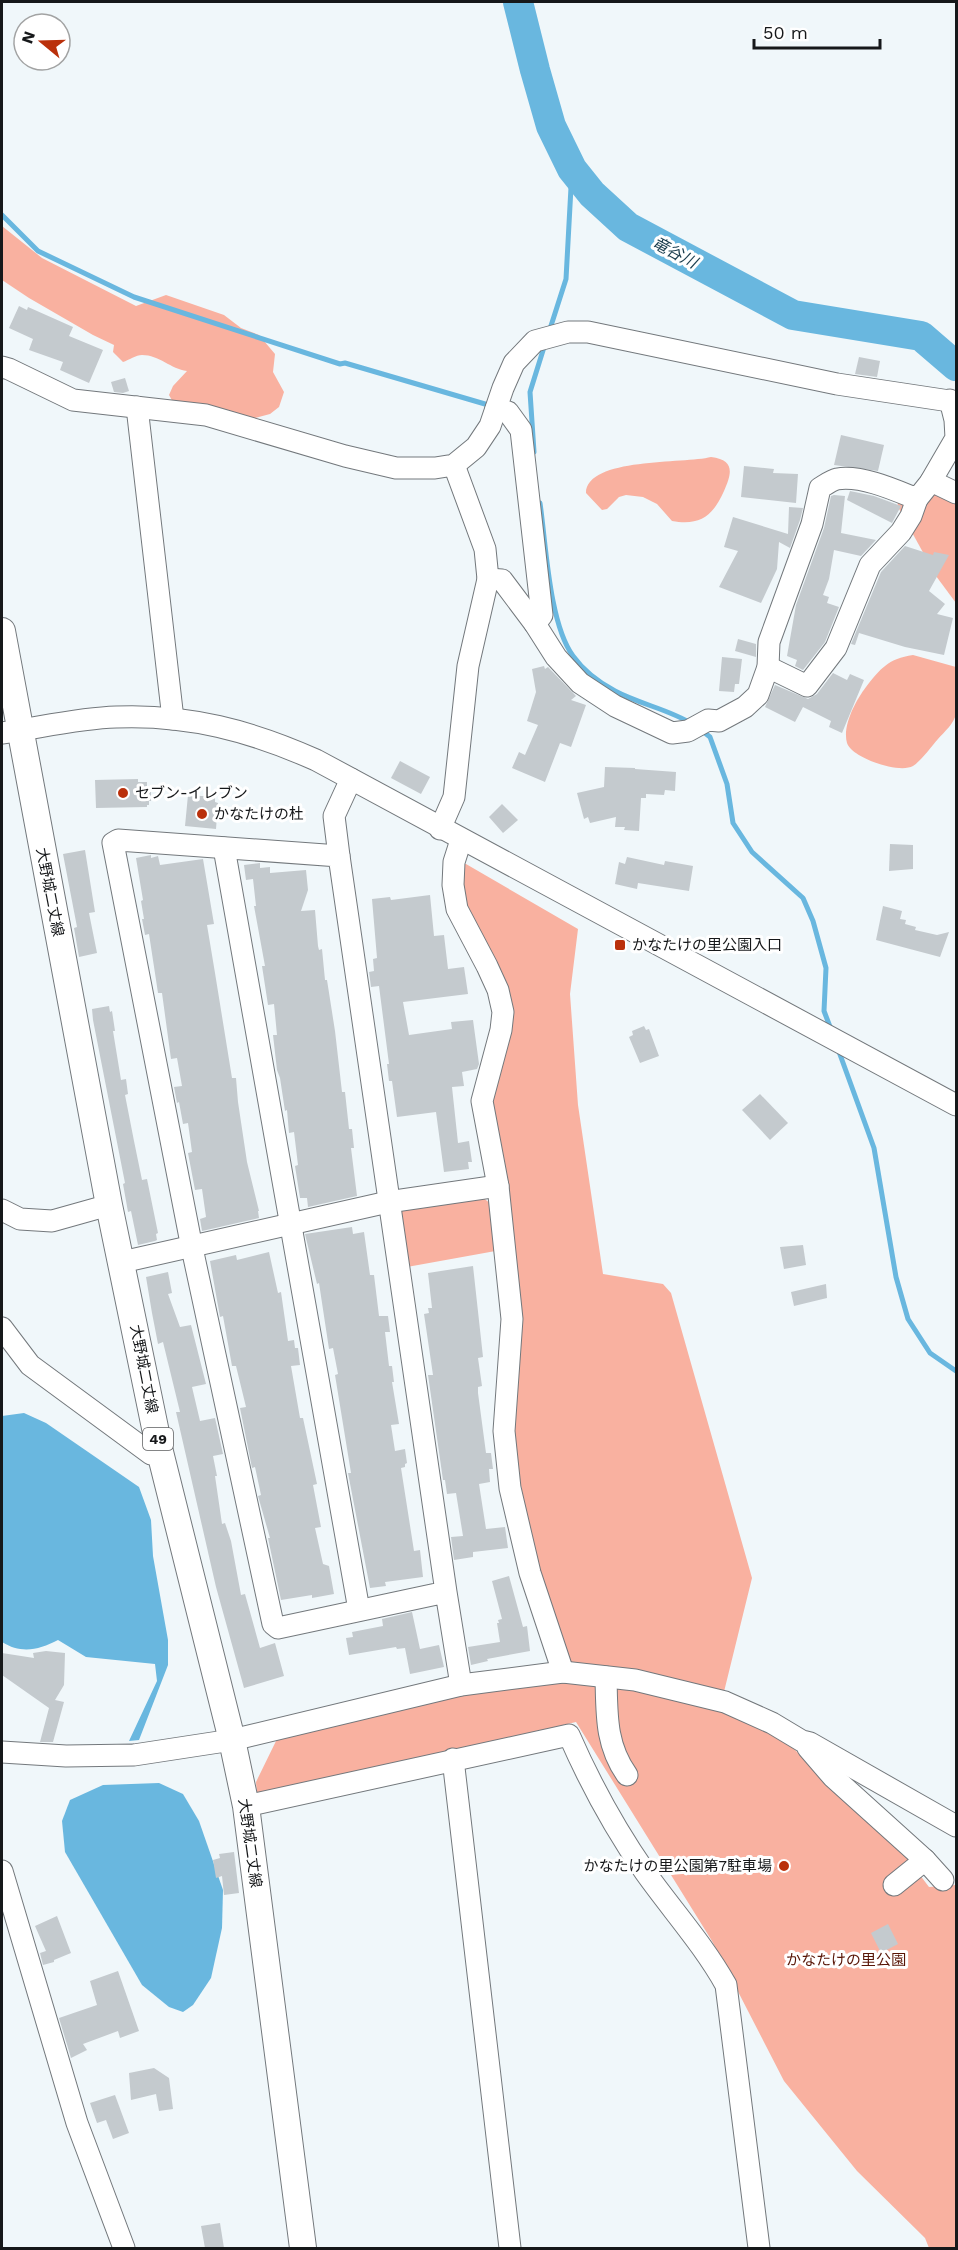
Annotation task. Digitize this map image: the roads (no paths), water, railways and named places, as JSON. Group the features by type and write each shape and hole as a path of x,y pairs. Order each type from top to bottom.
{"main road":[{"name":"大野城二丈線","path":"2,631 10,732 160,1452 232,1740 246,1806 303,2248"}],"street":[{"path":"2,367 72,399 206,415 345,456 396,468 435,468 454,465 476,447 490,426 514,363 535,341 568,332 588,332 837,384 953,401 956,438 933,479 917,499 911,516 901,532 870,565 836,648 807,686 768,667"},
{"path":"137,407 173,719"},
{"path":"496,409 508,412 521,430 542,615 535,624"},
{"path":"440,829 454,797 468,666 488,579 485,549 454,465"},
{"path":"488,579 502,580 556,657 580,683 615,706 672,732 688,731 708,720 719,721 758,695 768,667 769,642 812,524 820,488 837,479 860,480 882,484 917,499"},
{"path":"933,479 932,481 957,493"},
{"path":"10,732 113,717 173,719 247,732 281,744 351,779 440,829 957,1105"},
{"path":"351,779 334,816 388,1202 461,1685"},
{"path":"339,856 118,840 113,843 192,1248 273,1624 278,1628 446,1592"},
{"path":"461,840 454,862 453,885 457,909 491,974 498,990 503,1012 501,1030 482,1101 498,1186 512,1318 504,1431 510,1488 530,1573 563,1672"},
{"path":"224,848 359,1610"},
{"path":"122,1262 388,1202 498,1186"},
{"path":"2,1210 20,1219 52,1221 110,1205"},
{"path":"2,1328 30,1365 151,1454 160,1452"},
{"path":"2,1752 66,1756 134,1755 232,1740 461,1685 563,1672 661,1685 725,1702 819,1748 957,1826"},
{"path":"606,1677 608,1728 616,1760 627,1775"},
{"path":"246,1806 569,1735 585,1771 645,1872 712,1960 726,1984 759,2248"},
{"path":"802,1741 833,1777 925,1860 943,1880"},
{"path":"453,1759 510,2248"},
{"path":"894,1885 925,1860"},
{"path":"2,1871 77,2123 124,2248"}],"water":[{"path":"24,1413 46,1423 139,1487 151,1520 153,1556 168,1640 168,1665 139,1740 129,1741 157,1681 155,1664 86,1657 58,1640 30,1649 16,1648 2,1642 2,1416"},
{"path":"159,1783 183,1794 199,1821 223,1890 222,1928 211,1978 193,2005 183,2012 169,2007 142,1985 65,1852 62,1821 70,1800 103,1785"}],"waterway":[{"name":"竜谷川","path":"518,2 551,126 572,169 592,194 628,227 793,315 921,336 956,366"},
{"path":"549,332 566,279 572,169"},
{"path":"2,215 38,251 134,297 340,364 345,363 485,404"},
{"path":"534,452 530,392 545,344"},
{"path":"540,503 554,604 565,642 573,656 587,671 609,688 692,724"},
{"path":"700,729 710,737 727,784 733,823 752,852 803,898 813,921 826,968 824,1011 832,1032"},
{"path":"838,1049 874,1148 896,1277 908,1319 930,1353 956,1371"}],"place":[{"name":"セブン-イレブン","path":"123,793"},
{"name":"かなたけの杜","path":"202,814"},
{"name":"かなたけの里公園入口","path":"620,945"},
{"name":"かなたけの里公園第7駐車場","path":"784,1866"}],"park label":[{"name":"かなたけの里公園","path":"846,1960"}]}
